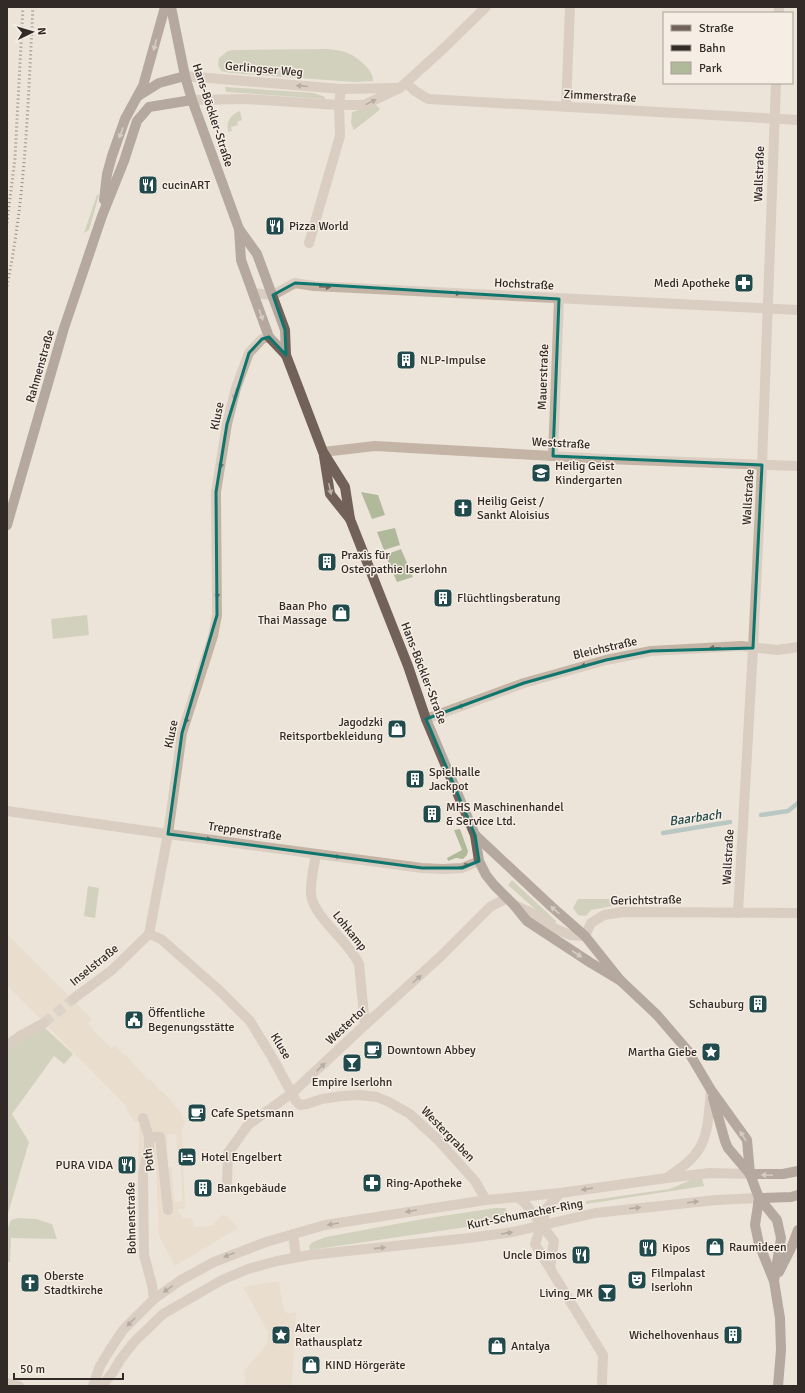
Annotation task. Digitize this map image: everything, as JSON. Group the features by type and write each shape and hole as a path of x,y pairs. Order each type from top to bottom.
{"main road":[{"name":"Rahmenstraße","path":"102,216 107,174 112,156 126,119 143,86 165,7"},
{"name":"Hans-Böckler-Straße","path":"171,7 185,76 192,100 239,229 257,254 273,295 285,330 286,355 323,452 345,487 350,519 408,666 426,719 475,836 479,861 486,875 527,921 621,981"},
{"path":"136,97 159,83 185,76"},
{"name":"Rahmenstraße","path":"7,525 64,328 102,216 137,122 149,107 192,100"},
{"name":"Hans-Böckler-Straße","path":"239,229 241,260 269,337 286,355"},
{"name":"Hans-Böckler-Straße","path":"323,452 330,494 350,519"},
{"name":"Hans-Böckler-Straße","path":"475,836 585,936 621,981 657,1015 688,1051 711,1090 747,1140 750,1174"},
{"name":"Hans-Böckler-Straße","path":"711,1090 728,1148 750,1174"},
{"path":"774,1281 782,1238 777,1220 759,1198 750,1174 783,1174 798,1171"},
{"path":"759,1198 791,1197 798,1195"},
{"path":"759,1198 755,1225 759,1244 774,1281 780,1326 781,1350 778,1386"},
{"path":"774,1281 792,1246 798,1230"}],"street":[{"path":"192,100 246,99 339,105 364,105 403,85 486,7"},
{"path":"566,107 570,7"},
{"name":"Gerlingser Weg","path":"185,76 341,89 403,85"},
{"name":"Wallstraße","path":"738,913 762,465 776,84"},
{"name":"Zimmerstraße","path":"403,85 428,99 798,120"},
{"path":"309,244 340,136 339,105 341,89"},
{"name":"Hochstraße","path":"273,295 296,283 314,286 798,310"},
{"path":"253,293 273,295"},
{"name":"Mauerstraße","path":"553,456 559,298"},
{"name":"Kluse","path":"269,337 262,339 249,353 236,388 227,424 216,492 217,615 213,636 182,733 168,834 149,934 161,939 220,991 250,1021 272,1056 292,1093"},
{"name":"Weststraße","path":"323,452 375,446 553,456 798,466"},
{"name":"Bleichstraße","path":"426,719 524,683 606,660 651,651 741,646 777,650 798,647"},
{"name":"Treppenstraße","path":"7,811 422,868 462,868 479,861"},
{"name":"Lohkamp","path":"316,854 311,893 312,900 322,916 355,955 359,964 365,1025"},
{"path":"510,901 570,936 585,936"},
{"name":"Westertor","path":"227,1183 228,1153 248,1125 292,1093 441,956 490,907 510,901"},
{"name":"Gerichtstraße","path":"585,936 591,923 604,915 622,912 798,913"},
{"name":"Inselstraße","path":"73,999 112,970 149,934"},
{"path":"7,1045 44,1023"},
{"name":"Kurt-Schumacher-Ring","path":"667,1178 686,1164 699,1150 708,1121 711,1090"},
{"name":"Westergraben","path":"292,1093 300,1105 335,1097 360,1095 377,1097 399,1107 410,1114 438,1140 475,1180 486,1200"},
{"name":"Poth","path":"143,1118 148,1137 160,1137 168,1210"},
{"name":"Bohnenstraße","path":"148,1137 149,1149 143,1173 144,1255 154,1299"},
{"name":"Kurt-Schumacher-Ring","path":"93,1386 100,1366 123,1330 154,1299 181,1280 214,1262 266,1242 325,1225 486,1200 560,1193 710,1173 750,1174"},
{"path":"560,1193 548,1208 535,1244 603,1355 602,1383"},
{"path":"517,1197 524,1202 554,1241 550,1268"},
{"name":"Kurt-Schumacher-Ring","path":"102,1386 134,1342 163,1314 222,1280 248,1269 296,1257 513,1232 595,1214 630,1209 716,1200 759,1198"},
{"path":"293,1234 296,1257"},
{"path":"7,1383 19,1386"}],"highlighted area":[{"path":"295,283 559,299 553,456 762,465 753,648 651,651 606,660 524,683 426,719 475,835 479,861 462,868 422,868 168,834 182,733 217,615 216,492 227,424 249,353 262,339 269,337 286,355 285,330 273,295"}],"green space":[{"path":"328,49 343,52 355,57 369,70 373,77 373,81 354,82 231,73 221,71 218,65 219,58 228,51 233,50"},
{"path":"225,87 314,93 325,97 325,99 226,92"},
{"path":"376,105 380,109 354,130 351,123 352,112"},
{"path":"240,111 242,120 237,122 238,125 231,127 232,131 228,132 228,122 234,114"},
{"path":"97,195 99,195 89,230 84,233"},
{"path":"361,492 378,495 385,515 372,519"},
{"path":"395,528 400,545 384,550 377,532"},
{"path":"401,549 413,577 397,582 385,555"},
{"path":"87,615 89,635 53,639 51,619"},
{"path":"460,829 468,851 467,855 463,859 456,858 448,861 447,858 462,850 454,830"},
{"path":"512,880 556,921 555,924 544,917 508,885"},
{"path":"88,886 99,888 95,918 84,916"},
{"path":"578,899 617,899 618,905 591,910 586,916 578,915 573,908"},
{"path":"43,1026 73,1054 64,1064 54,1056 12,1114 29,1142 7,1217 7,1047"},
{"path":"702,1178 704,1186 586,1204 586,1201 669,1189 689,1181"},
{"path":"495,1208 506,1208 508,1221 310,1250 309,1246 313,1242 326,1237 423,1219"},
{"path":"18,1218 36,1219 52,1224 57,1239 11,1238 10,1262 7,1262 7,1230 11,1220"}],"shaded area":[{"path":"7,934 92,1019 88,1024 93,1029 92,1030 111,1048 115,1044 124,1056 125,1055 133,1062 132,1063 148,1080 150,1079 157,1086 156,1087 160,1092 162,1091 168,1097 181,1113 185,1123 182,1129 185,1209 178,1209 178,1212 183,1218 190,1218 194,1222 194,1227 211,1226 222,1215 228,1216 238,1228 175,1266 159,1236 156,1170 138,1166 139,1122 134,1122 125,1105 7,985","holes":["176,1134 178,1165 181,1165 182,1201 174,1202 172,1167 168,1167 167,1135"]},
{"name":"Alter Rathausplatz","path":"279,1282 284,1311 287,1313 292,1313 296,1311 292,1386 244,1386 246,1376 244,1375 245,1370 267,1344 268,1332 243,1287"}],"waterway":[{"name":"Baarbach","path":"761,815 788,811 798,803"},
{"name":"Baarbach","path":"663,833 730,822"}],"tunnel":[{"path":"44,1023 73,999"}],"railway":[{"path":"7,223 15,158 23,7"},
{"path":"7,286 22,182 28,112 33,7"}],"place":[{"name":"cucinART","path":"148,185"},
{"name":"Pizza World","path":"275,226"},
{"name":"Medi Apotheke","path":"744,283"},
{"name":"NLP-Impulse","path":"406,360"},
{"name":"Heilig Geist Kindergarten","path":"541,473"},
{"name":"Heilig Geist / Sankt Aloisius","path":"463,508"},
{"name":"Praxis für Osteopathie Iserlohn","path":"327,562"},
{"name":"Flüchtlingsberatung","path":"443,598"},
{"name":"Baan Pho Thai Massage","path":"341,613"},
{"name":"Jagodzki Reitsportbekleidung","path":"397,729"},
{"name":"Spielhalle Jackpot","path":"415,779"},
{"name":"MHS Maschinenhandel & Service Ltd.","path":"432,814"},
{"name":"Schauburg","path":"758,1004"},
{"name":"Öffentliche Begenungsstätte","path":"134,1020"},
{"name":"Downtown Abbey","path":"373,1050"},
{"name":"Martha Giebe","path":"711,1052"},
{"name":"Empire Iserlohn","path":"352,1063"},
{"name":"Cafe Spetsmann","path":"197,1113"},
{"name":"Hotel Engelbert","path":"187,1157"},
{"name":"PURA VIDA","path":"127,1165"},
{"name":"Ring-Apotheke","path":"372,1183"},
{"name":"Bankgebäude","path":"203,1188"},
{"name":"Raumideen","path":"715,1247"},
{"name":"Kipos","path":"648,1248"},
{"name":"Uncle Dimos","path":"581,1255"},
{"name":"Filmpalast Iserlohn","path":"637,1280"},
{"name":"Oberste Stadtkirche","path":"30,1283"},
{"name":"Living_MK","path":"607,1293"},
{"name":"Alter Rathausplatz","path":"281,1335"},
{"name":"Wichelhovenhaus","path":"733,1335"},
{"name":"Antalya","path":"497,1346"},
{"name":"KIND Hörgeräte","path":"311,1365"}]}
